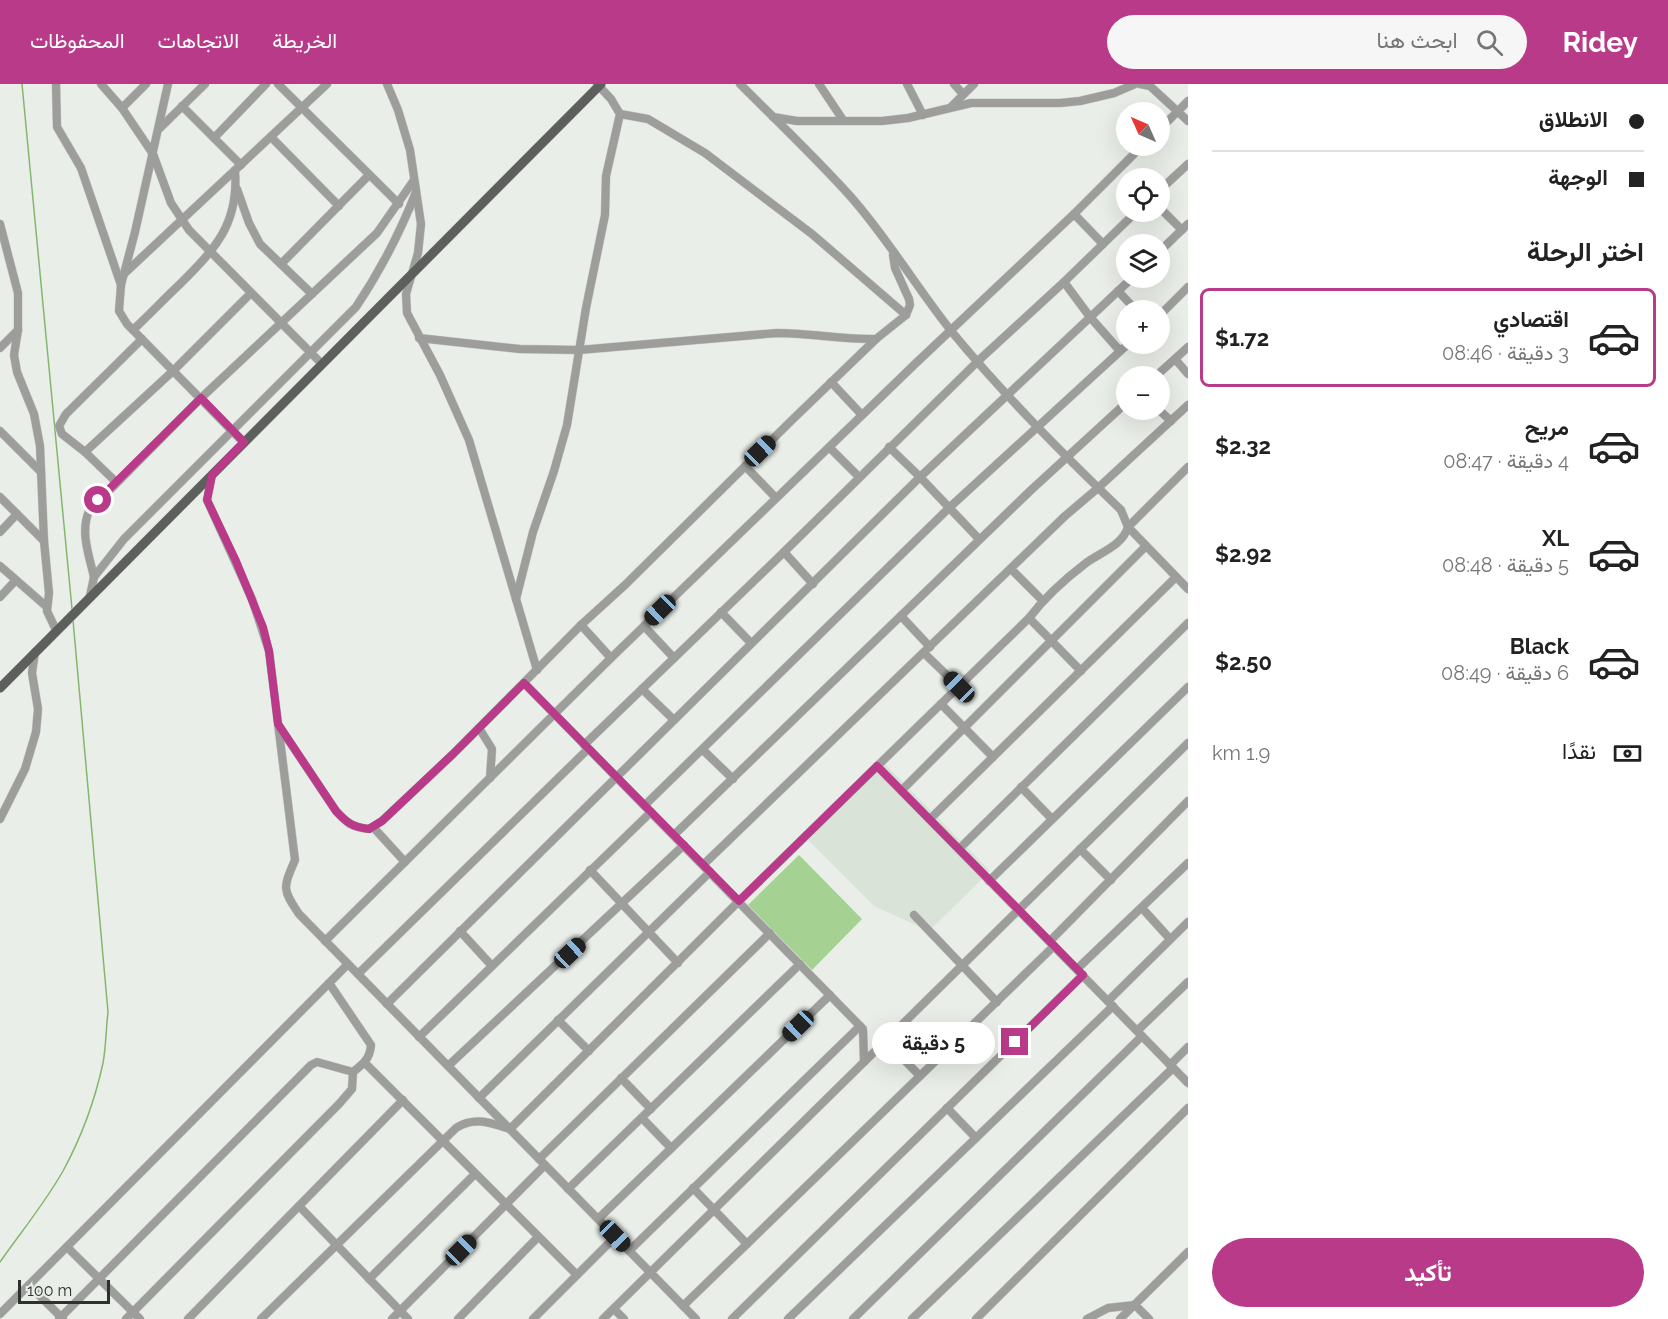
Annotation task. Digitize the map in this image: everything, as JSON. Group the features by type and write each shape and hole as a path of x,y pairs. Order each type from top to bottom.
{"main road":[{"path":"0,688 599,85"}],"street":[{"path":"56,84 57,127 81,168 121,285"},
{"path":"101,84 122,108 153,154 166,193 181,220 250,294 322,364"},
{"path":"122,108 146,84"},
{"path":"168,84 121,285 119,312 142,339 244,442"},
{"path":"159,129 205,84"},
{"path":"214,138 266,84"},
{"path":"278,84 399,204"},
{"path":"124,274 327,84"},
{"path":"387,84 398,110 410,150 421,224 421,238 406,294 407,313 440,375 469,440 537,670"},
{"path":"740,84 851,197 875,226 951,331 1008,396 1120,510 1128,527 1187,586"},
{"path":"819,84 843,120"},
{"path":"907,84 923,115"},
{"path":"954,84 963,94"},
{"path":"951,107 974,84"},
{"path":"773,117 797,121 882,121 923,115 951,107 988,103 1080,101 1114,93 1135,84"},
{"path":"1140,84 1149,85 1188,122"},
{"path":"516,599 533,532 567,425 605,215 606,176 620,114 599,85"},
{"path":"1170,119 1188,101"},
{"path":"134,330 211,253 230,219 238,168 214,138 182,106"},
{"path":"620,114 648,119 705,153 812,234 906,315"},
{"path":"271,137 339,206"},
{"path":"325,941 611,658 1132,156"},
{"path":"1170,181 1188,164"},
{"path":"281,264 369,175"},
{"path":"90,596 94,576 84,531 89,511 201,398 377,233 414,180"},
{"path":"236,187 254,235 260,244 312,294"},
{"path":"94,576 124,539 348,317 364,295 405,222 416,190"},
{"path":"1074,214 1103,244"},
{"path":"1170,216 1185,227 1170,241"},
{"path":"358,974 642,689 889,447 1126,222"},
{"path":"0,228 18,294 18,330 14,355 34,414 40,446 44,541 49,593 47,607 56,630"},
{"path":"278,724 346,823 355,827 369,829 373,827 391,813 479,728 831,382 876,339 906,315 910,305 909,299 895,268 893,253"},
{"path":"1064,282 1089,317 1116,347"},
{"path":"1170,305 1188,287"},
{"path":"387,1004 920,477 1121,288"},
{"path":"1118,291 1127,300"},
{"path":"85,452 250,294"},
{"path":"0,348 18,330"},
{"path":"419,338 520,349 579,350 777,333 800,333 838,339 876,339"},
{"path":"116,482 85,452 62,434 59,426 61,420 142,339"},
{"path":"1167,366 1188,347"},
{"path":"419,1037 590,870 703,750 950,507 1117,354"},
{"path":"1175,359 1188,374"},
{"path":"831,382 862,416"},
{"path":"703,865 1065,516 1188,405"},
{"path":"674,835 979,539 1116,412"},
{"path":"0,431 41,472"},
{"path":"889,447 979,539"},
{"path":"830,448 859,477"},
{"path":"745,466 776,498"},
{"path":"510,1129 739,901 1029,618 1042,600 1088,561 1121,539 1128,527 1188,467"},
{"path":"212,475 207,500 232,552 263,627 269,651 295,860 285,882 287,896 299,914 325,941 696,1319"},
{"path":"0,497 44,541"},
{"path":"0,532 16,514"},
{"path":"902,790 1146,546"},
{"path":"784,552 813,584"},
{"path":"0,566 47,607"},
{"path":"1011,569 1042,600"},
{"path":"930,819 1176,577"},
{"path":"0,597 15,581"},
{"path":"721,612 751,643"},
{"path":"900,616 959,687"},
{"path":"1029,618 1081,671"},
{"path":"959,849 1188,622"},
{"path":"581,626 611,658"},
{"path":"644,626 674,658"},
{"path":"0,819 25,769 36,732 38,709 32,673 35,652"},
{"path":"524,683 863,1029 864,1062"},
{"path":"990,881 1188,687"},
{"path":"642,689 674,720"},
{"path":"941,704 993,757"},
{"path":"479,728 492,749 490,778"},
{"path":"603,1319 1188,743"},
{"path":"703,750 733,779"},
{"path":"877,766 1188,1083"},
{"path":"1021,787 1052,819"},
{"path":"683,1306 997,1002 1111,880 1186,806"},
{"path":"373,827 405,862"},
{"path":"448,1066 684,845"},
{"path":"1080,849 1111,880"},
{"path":"732,1319 947,1108 1188,863"},
{"path":"590,870 678,963"},
{"path":"479,1098 710,872"},
{"path":"1142,908 1170,939"},
{"path":"914,915 997,1002"},
{"path":"788,1319 975,1138 1188,922"},
{"path":"460,931 492,966"},
{"path":"392,1319 506,1205 542,1162 621,1078 770,933"},
{"path":"0,1314 348,964"},
{"path":"568,1189 800,964"},
{"path":"853,1319 1188,982"},
{"path":"126,1319 352,1089 353,1072 364,1063 370,1054 371,1045 329,983"},
{"path":"598,1219 830,995"},
{"path":"558,1020 590,1051"},
{"path":"629,1251 860,1026"},
{"path":"886,1041 920,1076"},
{"path":"912,1319 1172,1066 1188,1047"},
{"path":"29,1285 61,1318 311,1065 317,1062 353,1072"},
{"path":"364,1063 577,1275"},
{"path":"621,1078 651,1109"},
{"path":"188,1319 403,1101"},
{"path":"947,1108 975,1138"},
{"path":"976,1319 1188,1108"},
{"path":"642,1118 671,1148"},
{"path":"261,1319 442,1141 466,1121 482,1120 510,1129"},
{"path":"369,1279 475,1174"},
{"path":"693,1188 747,1244"},
{"path":"299,1206 408,1319"},
{"path":"533,1319 615,1236"},
{"path":"458,1319 538,1237"},
{"path":"67,1247 140,1319"},
{"path":"1120,1319 1188,1252"},
{"path":"1087,1319 1108,1308 1135,1305"},
{"path":"1135,1305 1149,1319"},
{"path":"614,1309 624,1319"}],"shaded area":[{"path":"885,764 990,871 929,931 874,906 808,840"}],"green space":[{"path":"799,855 862,919 812,970 748,905"}],"waterway":[{"path":"22,84 72,609"},
{"path":"0,1262 49,1194 70,1158 92,1105 105,1051 108,1012 73,620"}],"route":[{"path":"98,500 201,398 244,442 212,475 207,500 236,561 263,627 269,651 278,724 336,811 346,823 355,827 369,829 382,821 524,683 739,901 877,766 1083,975 1015,1042"}]}
